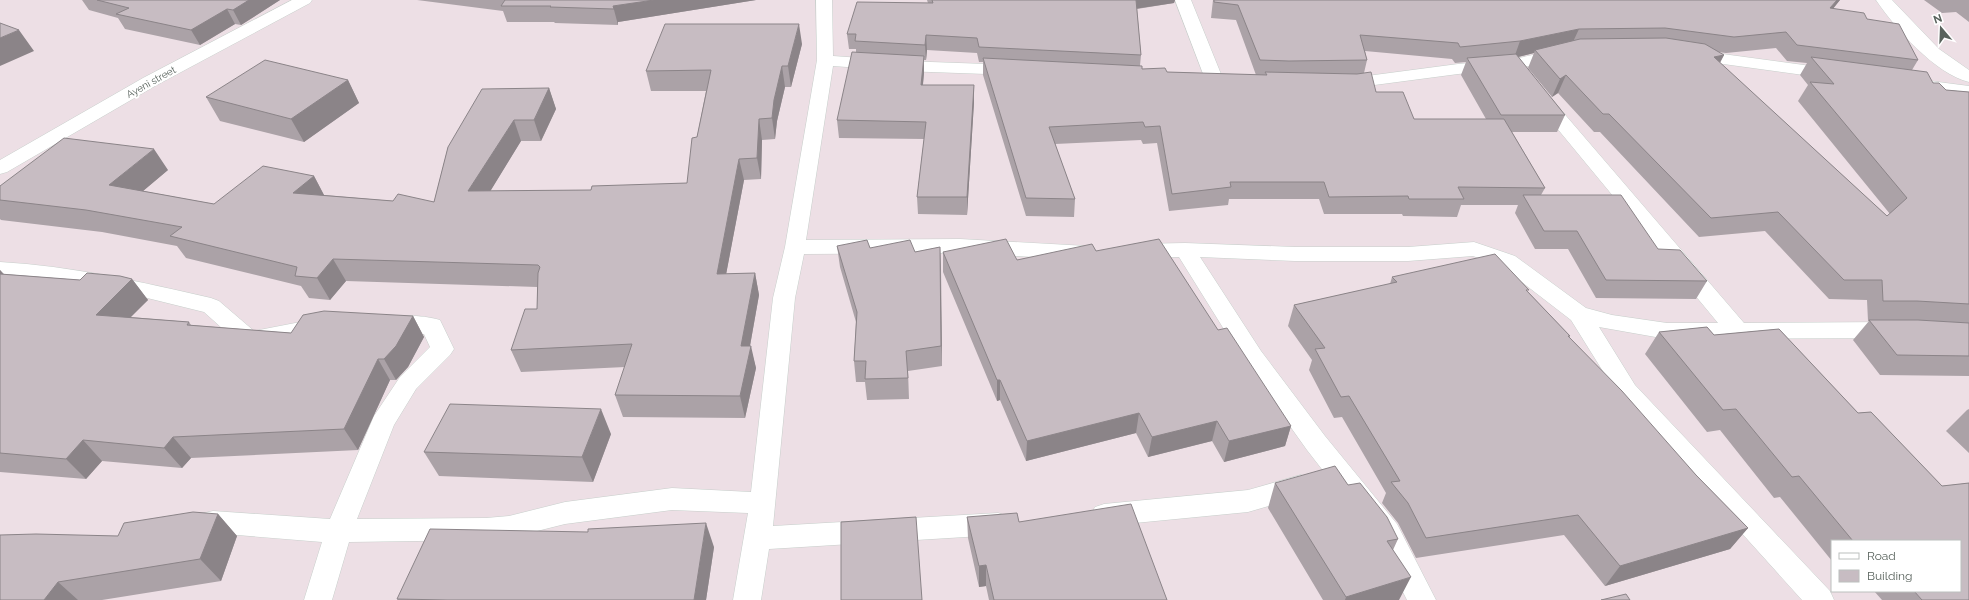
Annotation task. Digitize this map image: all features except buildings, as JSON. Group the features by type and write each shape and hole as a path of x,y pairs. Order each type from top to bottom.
{"street":[{"name":"Ayeni street","path":"0,168 149,82 304,0"},
{"path":"747,600 763,503 784,298 795,247 825,60 824,0"},
{"path":"1183,0 1213,79"},
{"path":"1884,0 1931,52 1969,76"},
{"path":"1330,84 1352,84 1458,69 1514,64 1580,51"},
{"path":"1680,54 1852,76"},
{"path":"825,60 903,66 1032,71"},
{"path":"1514,64 1572,136 1738,331"},
{"path":"1899,82 1969,92"},
{"path":"795,247 960,246 1109,252 1185,250 1295,254 1408,254 1474,249 1508,261 1578,314 1627,391 1820,600"},
{"path":"1185,250 1253,357 1341,474 1387,532 1422,600"},
{"path":"0,269 32,271 123,285 210,306 250,340 336,322 344,323"},
{"path":"1578,314 1612,323 1667,331 1909,330"},
{"path":"318,600 339,531 383,423 408,383 442,349 432,326 366,324"},
{"path":"1079,517 1248,501 1341,474"},
{"path":"174,528 213,522 339,531 486,529 509,527 565,513 672,499 763,503"},
{"path":"758,538 1018,522"}]}
